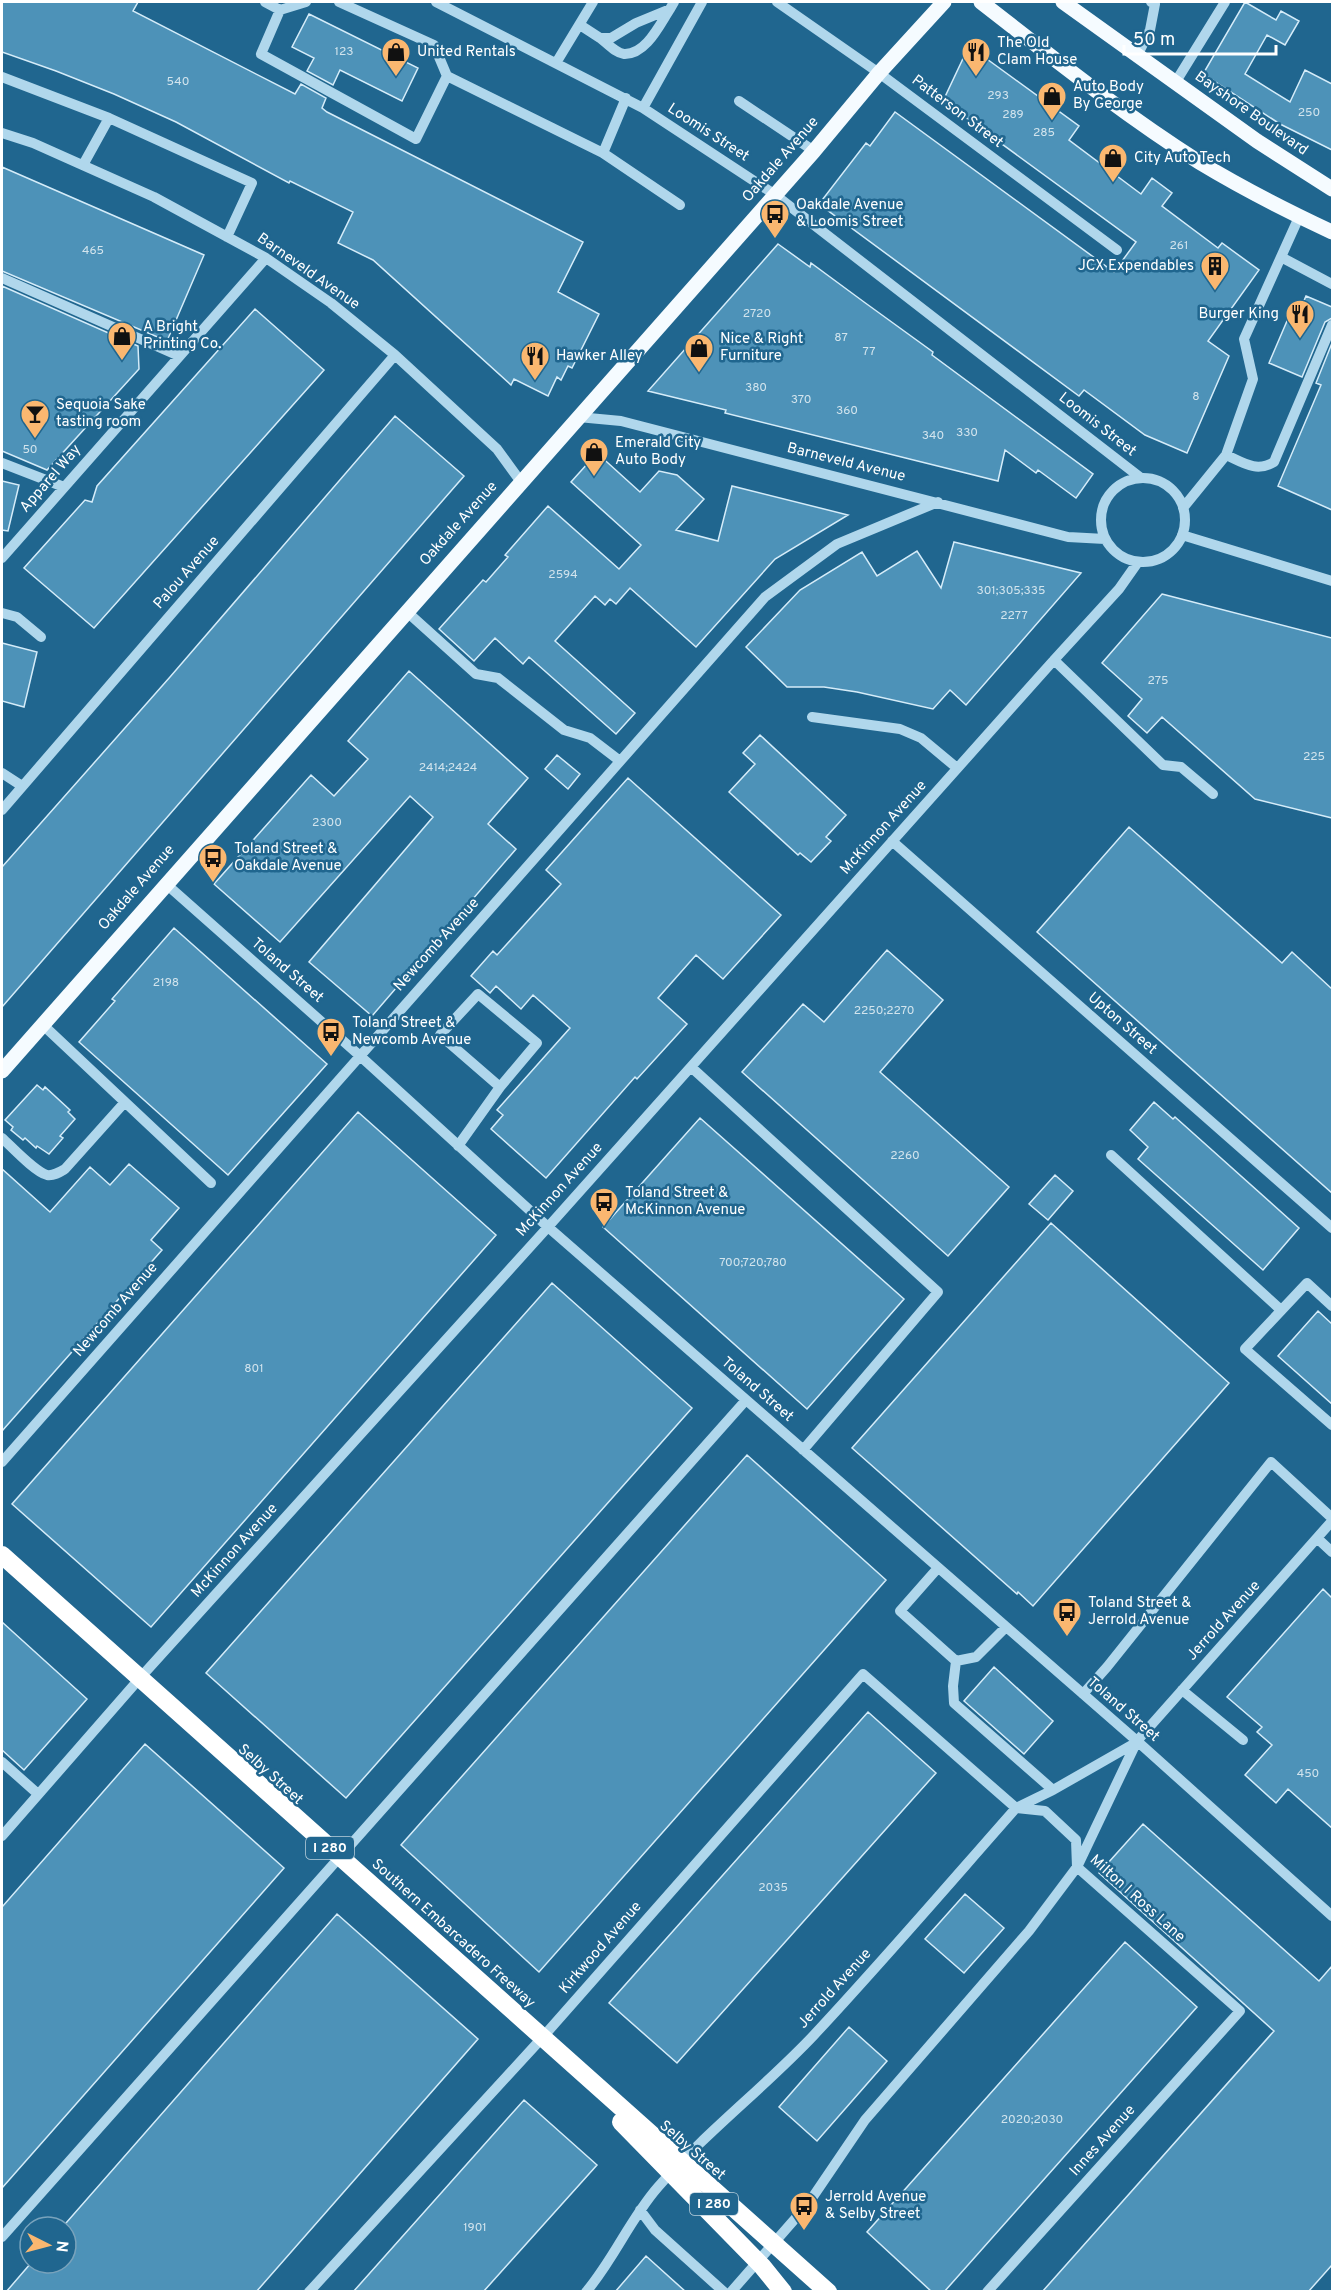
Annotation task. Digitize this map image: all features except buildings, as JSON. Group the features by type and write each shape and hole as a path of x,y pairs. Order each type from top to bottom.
{"highway":[{"name":"Southern Embarcadero Freeway","path":"2,1555 827,2292"},
{"name":"Southern Embarcadero Freeway","path":"2,1570 812,2292"},
{"path":"616,2117 762,2266 783,2292"}],"main road":[{"name":"Oakdale Avenue","path":"2,1071 165,883 944,2"},
{"path":"981,2 1168,142 1231,181 1332,232"},
{"name":"Bayshore Boulevard","path":"1066,2 1174,83 1284,160 1332,189"}],"street":[{"path":"265,2 280,10 306,2"},
{"path":"339,2 434,45 447,76 603,153 681,205"},
{"name":"Loomis Street","path":"436,2 626,98 774,194 1141,478"},
{"path":"556,63 593,2"},
{"path":"643,108 702,2"},
{"name":"Patterson Street","path":"777,2 879,73 1117,250"},
{"path":"1137,56 1150,30 1155,4 1151,2"},
{"path":"1174,83 1225,2"},
{"path":"580,25 617,52 625,54 646,44 672,5"},
{"path":"600,38 617,35 672,5"},
{"path":"280,10 261,54 416,139 447,76"},
{"path":"2,77 109,118 252,183 227,237"},
{"path":"603,153 626,98"},
{"path":"739,101 814,151"},
{"path":"83,165 109,118"},
{"name":"Barneveld Avenue","path":"2,133 33,143 154,197 266,258 331,303 395,355 497,449 520,482"},
{"path":"1183,508 1226,454 1253,379 1244,339 1299,217"},
{"path":"1281,257 1332,284"},
{"name":"Apparel Way","path":"2,558 266,258"},
{"path":"2,278 179,356"},
{"path":"1226,454 1252,467 1266,466 1274,462 1332,325"},
{"name":"Palou Avenue","path":"2,810 395,355"},
{"name":"Barneveld Avenue","path":"578,417 621,420 1068,537 1105,539"},
{"path":"2,463 63,487"},
{"path":"1141,478 1155,479 1177,495 1183,508 1185,521 1182,535 1175,547 1165,556 1152,561 1138,562 1119,554 1105,539 1101,526 1106,499 1115,488 1127,481 1141,478"},
{"name":"Newcomb Avenue","path":"2,1462 765,597 837,544 938,502"},
{"path":"1182,535 1332,581"},
{"name":"McKinnon Avenue","path":"2,1836 140,1678 548,1227 1119,589 1138,562"},
{"path":"406,611 476,674 498,678 564,730 590,738 620,761"},
{"path":"2,613 17,617 41,637"},
{"path":"1054,660 1163,765 1181,767 1213,794"},
{"path":"812,717 900,729 921,738 957,768"},
{"path":"2,773 22,786"},
{"name":"Upton Street","path":"892,841 1332,1228"},
{"name":"Toland Street","path":"165,883 548,1227 937,1569 1083,1694 1332,1916"},
{"path":"458,1146 500,1087 537,1043 478,994 440,1035 500,1087"},
{"path":"42,1024 211,1183"},
{"path":"691,1066 938,1292 803,1450"},
{"path":"2,1138 39,1171 56,1174 65,1169 125,1102"},
{"path":"1111,1155 1281,1310"},
{"path":"1332,1306 1307,1283 1245,1349 1332,1425"},
{"path":"2,2237 746,1400"},
{"path":"1083,1694 1272,1462 1332,1519"},
{"name":"Jerrold Avenue","path":"731,2292 808,2204 864,2120 1029,1931 1077,1867 1137,1742 1332,1519"},
{"path":"1317,1538 1332,1552"},
{"name":"Selby Street","path":"2,1555 518,2018"},
{"path":"937,1569 900,1611 956,1661"},
{"path":"956,1661 976,1657 1006,1627"},
{"path":"956,1661 953,1686 954,1703 1053,1790"},
{"name":"Kirkwood Avenue","path":"309,2292 542,2038 863,1674 1016,1808"},
{"path":"1182,1690 1243,1740"},
{"name":"Jerrold Avenue","path":"586,2292 598,2278 640,2210 657,2188 707,2136 766,2084 814,2036 1016,1808 1053,1790 1137,1742"},
{"path":"2,1762 38,1794"},
{"name":"Milton I Ross Lane","path":"1016,1808 1045,1811 1076,1840 1077,1867 1240,2011"},
{"name":"Innes Avenue","path":"987,2292 1240,2011"},
{"name":"Selby Street","path":"564,2059 827,2292"},
{"path":"640,2210 655,2230 724,2292"}],"place":[{"name":"United Rentals","path":"396,78"},
{"name":"The Old Clam House","path":"976,78"},
{"name":"Auto Body By George","path":"1052,122"},
{"name":"City Auto Tech","path":"1113,184"},
{"name":"Oakdale Avenue & Loomis Street","path":"775,240"},
{"name":"JCX Expendables","path":"1215,292"},
{"name":"Burger King","path":"1300,340"},
{"name":"A Bright Printing Co.","path":"122,362"},
{"name":"Nice & Right Furniture","path":"699,374"},
{"name":"Hawker Alley","path":"535,382"},
{"name":"Sequoia Sake tasting room","path":"35,440"},
{"name":"Emerald City Auto Body","path":"594,478"},
{"name":"Toland Street & Oakdale Avenue","path":"213,884"},
{"name":"Toland Street & Newcomb Avenue","path":"331,1058"},
{"name":"Toland Street & McKinnon Avenue","path":"604,1228"},
{"name":"Toland Street & Jerrold Avenue","path":"1067,1638"},
{"name":"Jerrold Avenue & Selby Street","path":"804,2232"}]}
